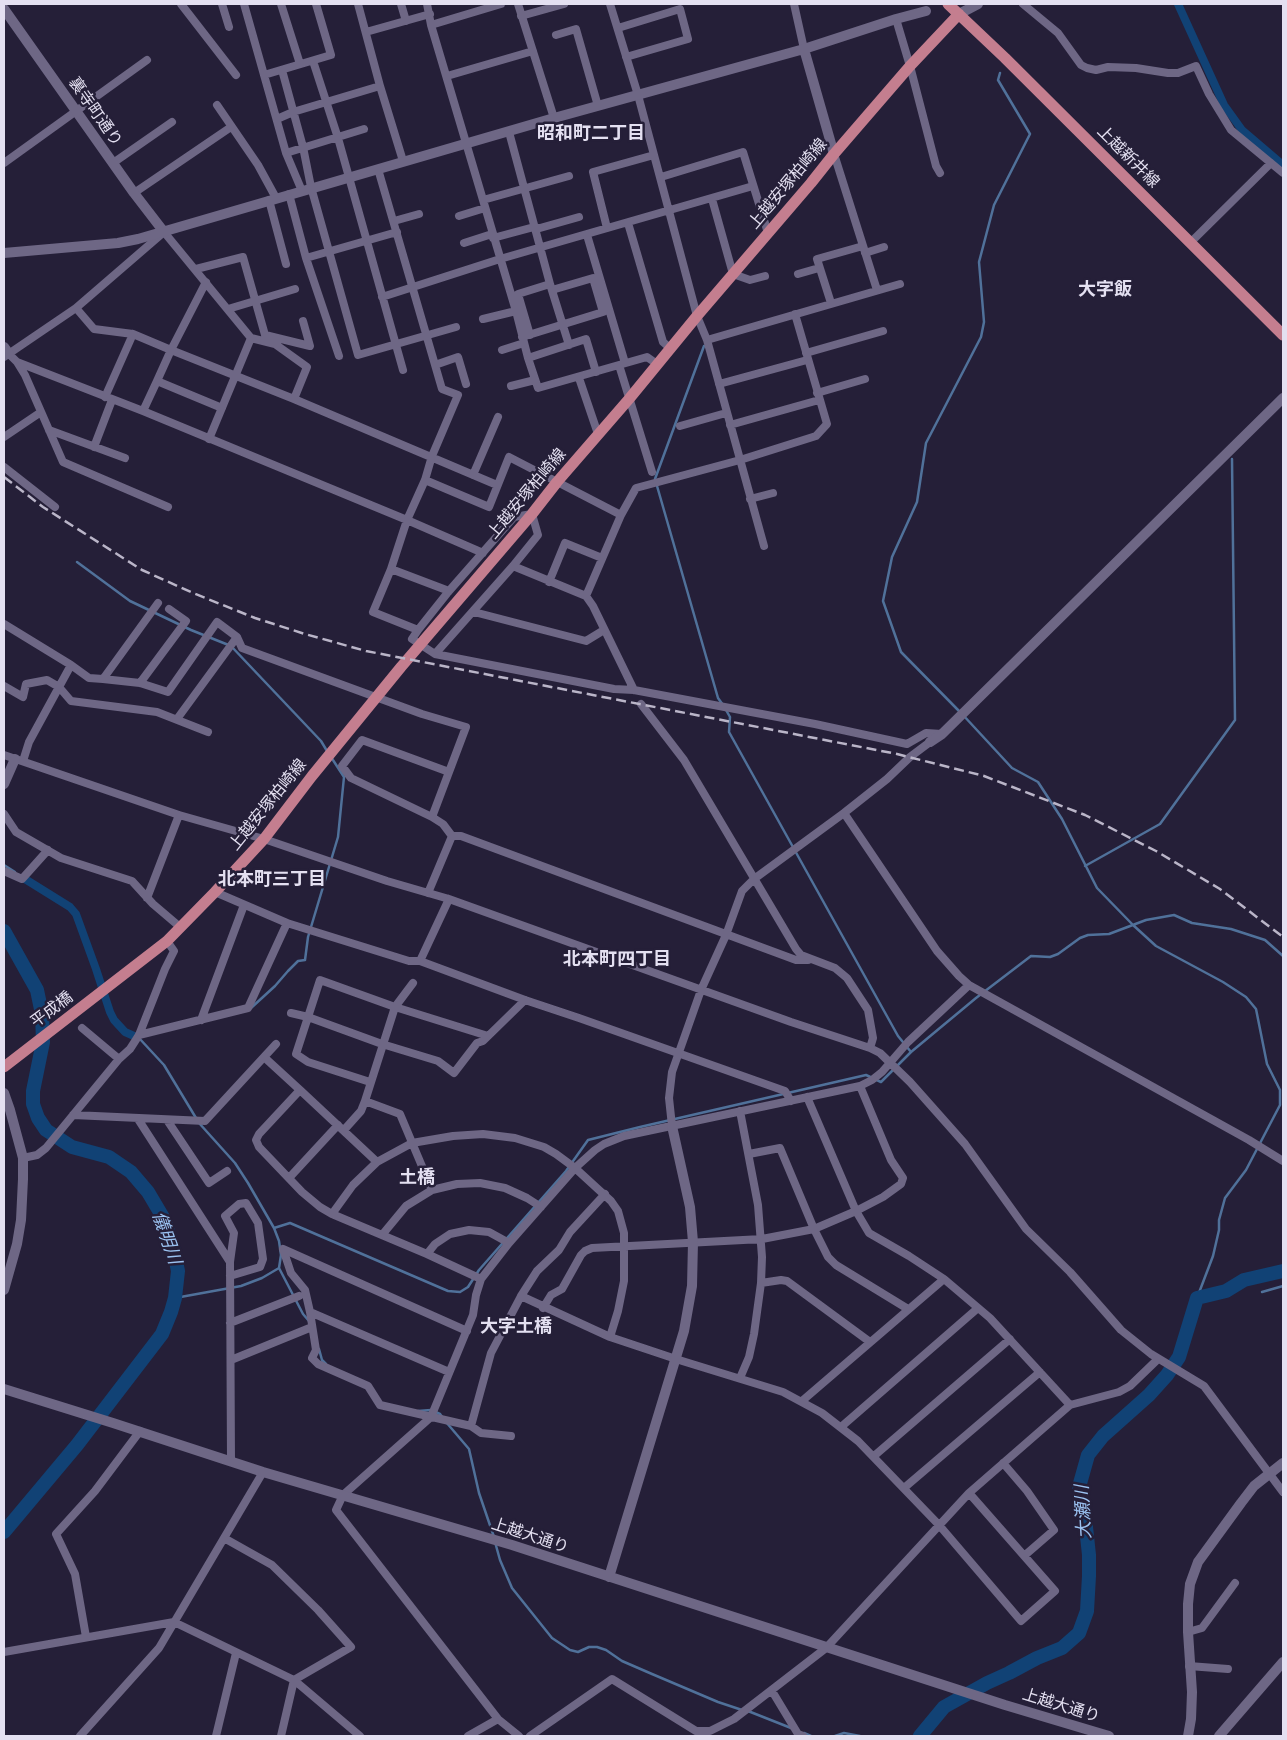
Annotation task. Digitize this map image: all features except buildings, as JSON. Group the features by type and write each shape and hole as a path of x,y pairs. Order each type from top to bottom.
{"main road":[{"name":"上越新井線","path":"948,4 1005,58 1283,335"},
{"name":"上越安塚柏崎線","path":"112,984 167,940 264,839 312,776 557,482 834,154 910,66 959,14"},
{"name":"平成橋","path":"7,1064 112,984"}],"street":[{"path":"181,4 236,75"},
{"path":"222,4 230,27"},
{"path":"244,4 286,153 306,189 330,251 358,355 456,326"},
{"path":"281,4 300,64"},
{"path":"264,75 332,55 316,4"},
{"path":"358,4 403,161"},
{"path":"401,4 406,21"},
{"path":"428,4 431,25 525,338"},
{"path":"431,25 501,4"},
{"path":"518,4 554,118"},
{"path":"521,16 564,4"},
{"path":"610,4 638,95 697,316 707,340 764,546"},
{"path":"797,4 804,49 834,154 877,290"},
{"path":"959,14 978,4"},
{"path":"1023,4 1058,34 1080,64 1087,68 1096,70 1108,67 1136,68 1178,73 1196,66 1209,94 1231,130 1283,173"},
{"name":"裏寺町通り","path":"4,9 134,194 164,232"},
{"path":"618,28 680,9 688,39 626,57"},
{"path":"4,253 118,243 164,232 306,189 804,49 896,19 926,12"},
{"path":"366,32 430,14"},
{"path":"896,19 936,166 940,174"},
{"path":"556,35 576,29 598,106"},
{"path":"447,76 532,51"},
{"path":"4,163 147,60"},
{"path":"313,61 338,138 403,370"},
{"path":"282,70 303,147 306,189"},
{"path":"277,119 292,112 380,86"},
{"path":"217,105 258,165 272,199 286,264"},
{"path":"113,163 172,122"},
{"path":"134,194 231,127"},
{"path":"286,153 364,129"},
{"path":"509,132 534,228 569,345"},
{"path":"661,178 744,152 768,233"},
{"path":"607,228 589,173 654,155"},
{"path":"1191,242 1271,163"},
{"path":"378,169 398,232 442,388 458,395 432,456 425,480 407,520 391,569 373,612 418,630"},
{"path":"459,216 524,189 569,176"},
{"path":"382,297 500,259 753,186"},
{"path":"290,194 306,258 339,356"},
{"path":"712,199 733,274 750,280 765,276"},
{"path":"394,221 419,214"},
{"path":"464,243 540,228 579,217"},
{"path":"628,223 663,342 671,348"},
{"path":"164,232 251,338 275,344 307,367 294,399"},
{"path":"164,232 76,308 5,353 17,362 144,411 483,553"},
{"path":"306,258 398,232"},
{"path":"587,235 622,364 629,399 652,472"},
{"path":"831,303 816,260 864,249 884,247"},
{"path":"196,269 242,257 266,335 310,346 303,321"},
{"path":"798,274 819,268"},
{"path":"502,350 525,338 603,312 593,278 518,294 525,338 528,358 538,388 579,378 647,357 657,364"},
{"path":"144,411 171,350 206,282"},
{"path":"707,340 900,284"},
{"path":"228,309 296,288"},
{"path":"76,308 94,329 132,334 432,456 497,485"},
{"path":"483,319 516,310"},
{"path":"586,596 621,515 636,488 740,460 816,436 827,424 794,314"},
{"path":"719,384 883,331"},
{"path":"94,447 132,334"},
{"path":"209,438 251,338"},
{"path":"528,358 586,339 596,372"},
{"path":"435,365 458,358 466,384"},
{"path":"17,362 25,375 63,462 168,507"},
{"path":"579,378 598,434"},
{"path":"730,425 865,379"},
{"path":"511,386 535,380"},
{"path":"157,381 222,408"},
{"path":"609,1577 689,1310 692,1286 693,1242 690,1207 672,1126 669,1098 672,1072 701,990 726,934 742,891 754,879 844,812 942,734 1283,398"},
{"path":"4,437 41,412"},
{"path":"680,426 726,413"},
{"path":"473,474 498,417"},
{"path":"49,430 125,458"},
{"path":"425,480 489,507 509,457 621,515"},
{"path":"4,467 55,507"},
{"path":"750,499 773,493"},
{"path":"435,654 474,612 538,535 532,514 514,518 449,592 412,639 435,654 614,689 634,690 815,724 907,744 926,733 942,734"},
{"path":"549,582 565,543 602,558"},
{"path":"513,566 586,596 634,690"},
{"path":"391,569 449,592"},
{"path":"103,679 158,603"},
{"path":"140,684 186,621 169,609"},
{"path":"474,612 586,641 604,630"},
{"path":"4,624 90,678 140,684 168,692 217,622 237,637 242,648 422,714 466,727 432,817"},
{"path":"177,719 237,637"},
{"path":"4,784 72,665"},
{"path":"4,686 23,697 26,684 47,680 59,687 71,701 157,712 208,732"},
{"path":"641,704 684,760 796,949 801,955 811,960 835,968 847,978 868,1010 873,1038 870,1048"},
{"path":"449,772 362,740 342,766 351,778 432,817 443,824 452,836"},
{"path":"4,755 178,815 264,839 387,881 449,899 880,1053 910,1082 964,1144 1026,1229 1070,1272 1121,1330 1162,1360 1204,1386 1283,1492"},
{"path":"844,812 937,951 969,985 1249,1140 1283,1161"},
{"path":"4,814 16,832 60,858 132,881 147,898 180,927"},
{"path":"147,898 178,815"},
{"path":"452,836 461,836 796,960 811,960"},
{"path":"428,893 452,836"},
{"path":"4,871 22,879 48,850"},
{"path":"214,892 287,923 409,961 420,961 524,1000 785,1091 791,1101"},
{"path":"420,961 449,899"},
{"path":"201,1020 244,905"},
{"path":"139,1034 248,1008 287,923"},
{"path":"22,1158 37,1155 46,1148 119,1059 130,1049 139,1034 164,969 174,951 167,940"},
{"path":"370,1082 308,1062 296,1054 320,980 395,1007 488,1036"},
{"path":"289,1178 360,1111 395,1007 413,982"},
{"path":"519,1736 498,1719 336,1510 343,1496 431,1417 473,1315 481,1279 509,1243 574,1168 594,1150 614,1139 860,1086 872,1080 891,1063 908,1042 969,985"},
{"path":"291,1013 438,1061 454,1073 477,1043 483,1041 524,1000"},
{"path":"82,1028 119,1059"},
{"path":"73,1115 205,1121 276,1044"},
{"path":"264,1057 378,1162"},
{"path":"543,1308 551,1295 562,1289 585,1250 624,1246 762,1239 814,1229 883,1197 901,1184 904,1178 891,1160 860,1086"},
{"path":"300,1090 259,1134 256,1140 259,1147 309,1199 320,1207 481,1279"},
{"path":"4,1093 22,1158 23,1199 17,1244 4,1290"},
{"path":"807,1097 856,1211 869,1233 944,1279 990,1318 1070,1405"},
{"path":"365,1100 400,1114 432,1190"},
{"path":"740,1111 758,1205 762,1239 761,1283 752,1342 749,1357 740,1378"},
{"path":"138,1119 230,1262"},
{"path":"167,1120 209,1183 227,1170"},
{"path":"332,1214 353,1185 378,1162 412,1143 470,1134 515,1138 544,1147 556,1154 605,1194 618,1211 624,1233 623,1288 610,1337"},
{"path":"749,1154 780,1148 814,1229 825,1251 836,1265 908,1309"},
{"path":"382,1235 406,1206 432,1190 463,1183 493,1185 516,1192 542,1207"},
{"path":"471,1426 491,1353 521,1296 538,1272 559,1250 570,1232 605,1194"},
{"path":"230,1276 260,1267 264,1259 258,1223 246,1202 239,1204 225,1216 234,1233 230,1262 230,1276 230,1360 231,1461"},
{"path":"427,1254 434,1244 450,1234 469,1230 489,1232 509,1243"},
{"path":"467,1331 283,1248 291,1272 305,1290 316,1350 312,1358 318,1364 368,1386 380,1405 471,1426 481,1432 511,1436"},
{"path":"802,1402 944,1279"},
{"path":"761,1283 787,1281 870,1342"},
{"path":"230,1323 299,1296"},
{"path":"521,1296 543,1308 610,1337 783,1392 822,1413 874,1456 940,1525 1020,1621 1055,1591 969,1493"},
{"path":"841,1427 978,1308"},
{"path":"310,1312 449,1372"},
{"path":"230,1360 312,1327"},
{"path":"874,1456 1010,1339"},
{"path":"530,1736 612,1679 694,1734 710,1731 727,1723 772,1691 826,1648 969,1493 1070,1405 1119,1392 1130,1386 1162,1360"},
{"path":"904,1488 1040,1372"},
{"name":"上越大通り","path":"4,1389 140,1431 263,1472 512,1545 826,1648 1109,1736"},
{"path":"86,1637 75,1574 56,1534 95,1491 140,1431"},
{"path":"1003,1463 1027,1491 1054,1530 1024,1556"},
{"path":"1188,1736 1192,1706 1188,1632 1190,1584 1198,1562 1254,1486 1283,1463"},
{"path":"80,1736 159,1648 263,1472"},
{"path":"224,1538 272,1565 318,1610 351,1647 294,1680 281,1736"},
{"path":"1188,1632 1202,1628 1235,1583"},
{"path":"4,1652 174,1622 294,1680 360,1736"},
{"path":"216,1736 236,1653"},
{"path":"1219,1736 1283,1662"},
{"path":"1189,1666 1228,1669"},
{"path":"772,1691 798,1734 803,1736"},
{"path":"468,1736 498,1719"}],"waterway":[{"path":"1178,4 1224,105 1242,130 1283,165"},
{"path":"959,711 901,652 883,601 892,557 917,502 926,443 981,337 984,322 979,262 994,205 1030,134 998,80 1000,73"},
{"path":"704,346 655,479 718,698 723,705"},
{"path":"1085,866 1160,824 1235,720 1232,459"},
{"path":"77,562 130,601 191,630 231,646 321,741 327,751"},
{"path":"726,710 730,717 729,732 898,1036 911,1052"},
{"path":"963,715 1012,768 1038,782 1062,819 1097,888 1133,925 1156,946 1223,982 1246,997 1256,1009 1267,1064 1280,1090 1280,1105 1246,1170 1225,1198 1213,1256 1197,1298"},
{"path":"251,1008 298,961 305,960 308,937 338,837 344,777 331,757"},
{"path":"4,865 15,872"},
{"path":"25,879 70,907 76,914 110,1012 114,1020 125,1032 134,1036"},
{"path":"274,1228 290,1223 448,1291 460,1292 468,1287 479,1270 566,1171 588,1140 866,1075 881,1082 911,1052 976,998 1031,956 1050,957 1088,935 1109,934 1146,920 1174,915 1192,923 1231,929 1265,940 1283,956"},
{"name":"儀明川","path":"4,931 37,990 42,1014 43,1042 33,1091 33,1104 38,1118 46,1130 72,1147 109,1157 131,1172 148,1192 164,1219 178,1271 175,1298 162,1334 77,1445 4,1532"},
{"path":"139,1038 164,1065 196,1118"},
{"path":"199,1123 235,1163 274,1228 279,1241 281,1255 279,1268 303,1314 309,1321"},
{"path":"175,1298 241,1286 262,1278 279,1268"},
{"name":"大瀬川","path":"920,1736 944,1707 987,1683 1037,1658 1062,1648 1079,1633 1087,1611 1089,1576 1086,1527 1079,1487 1088,1455 1103,1436 1149,1395 1167,1375 1179,1357 1197,1298 1226,1291 1244,1280 1283,1271"},
{"path":"1262,1292 1283,1286"},
{"path":"319,1349 322,1360 326,1364"},
{"path":"418,1411 431,1410 440,1414 443,1418"},
{"path":"446,1422 469,1449 479,1493 494,1537"},
{"path":"495,1542 500,1560 512,1588 552,1638 570,1650 578,1652 589,1647 606,1650 622,1661 718,1702 742,1710"},
{"path":"748,1711 791,1728"},
{"path":"804,1733 811,1736"},
{"path":"835,1736 844,1733 860,1736"}],"railway":[{"path":"4,477 43,507 142,570 255,618 305,634 366,651 897,754 984,776 1085,815 1156,851 1220,889 1283,937"}],"district":[{"name":"昭和町二丁目","path":"591,134"},
{"name":"大字飯","path":"1105,290"},
{"name":"北本町三丁目","path":"272,880"},
{"name":"北本町四丁目","path":"617,960"},
{"name":"土橋","path":"417,1178"},
{"name":"大字土橋","path":"516,1327"}]}
